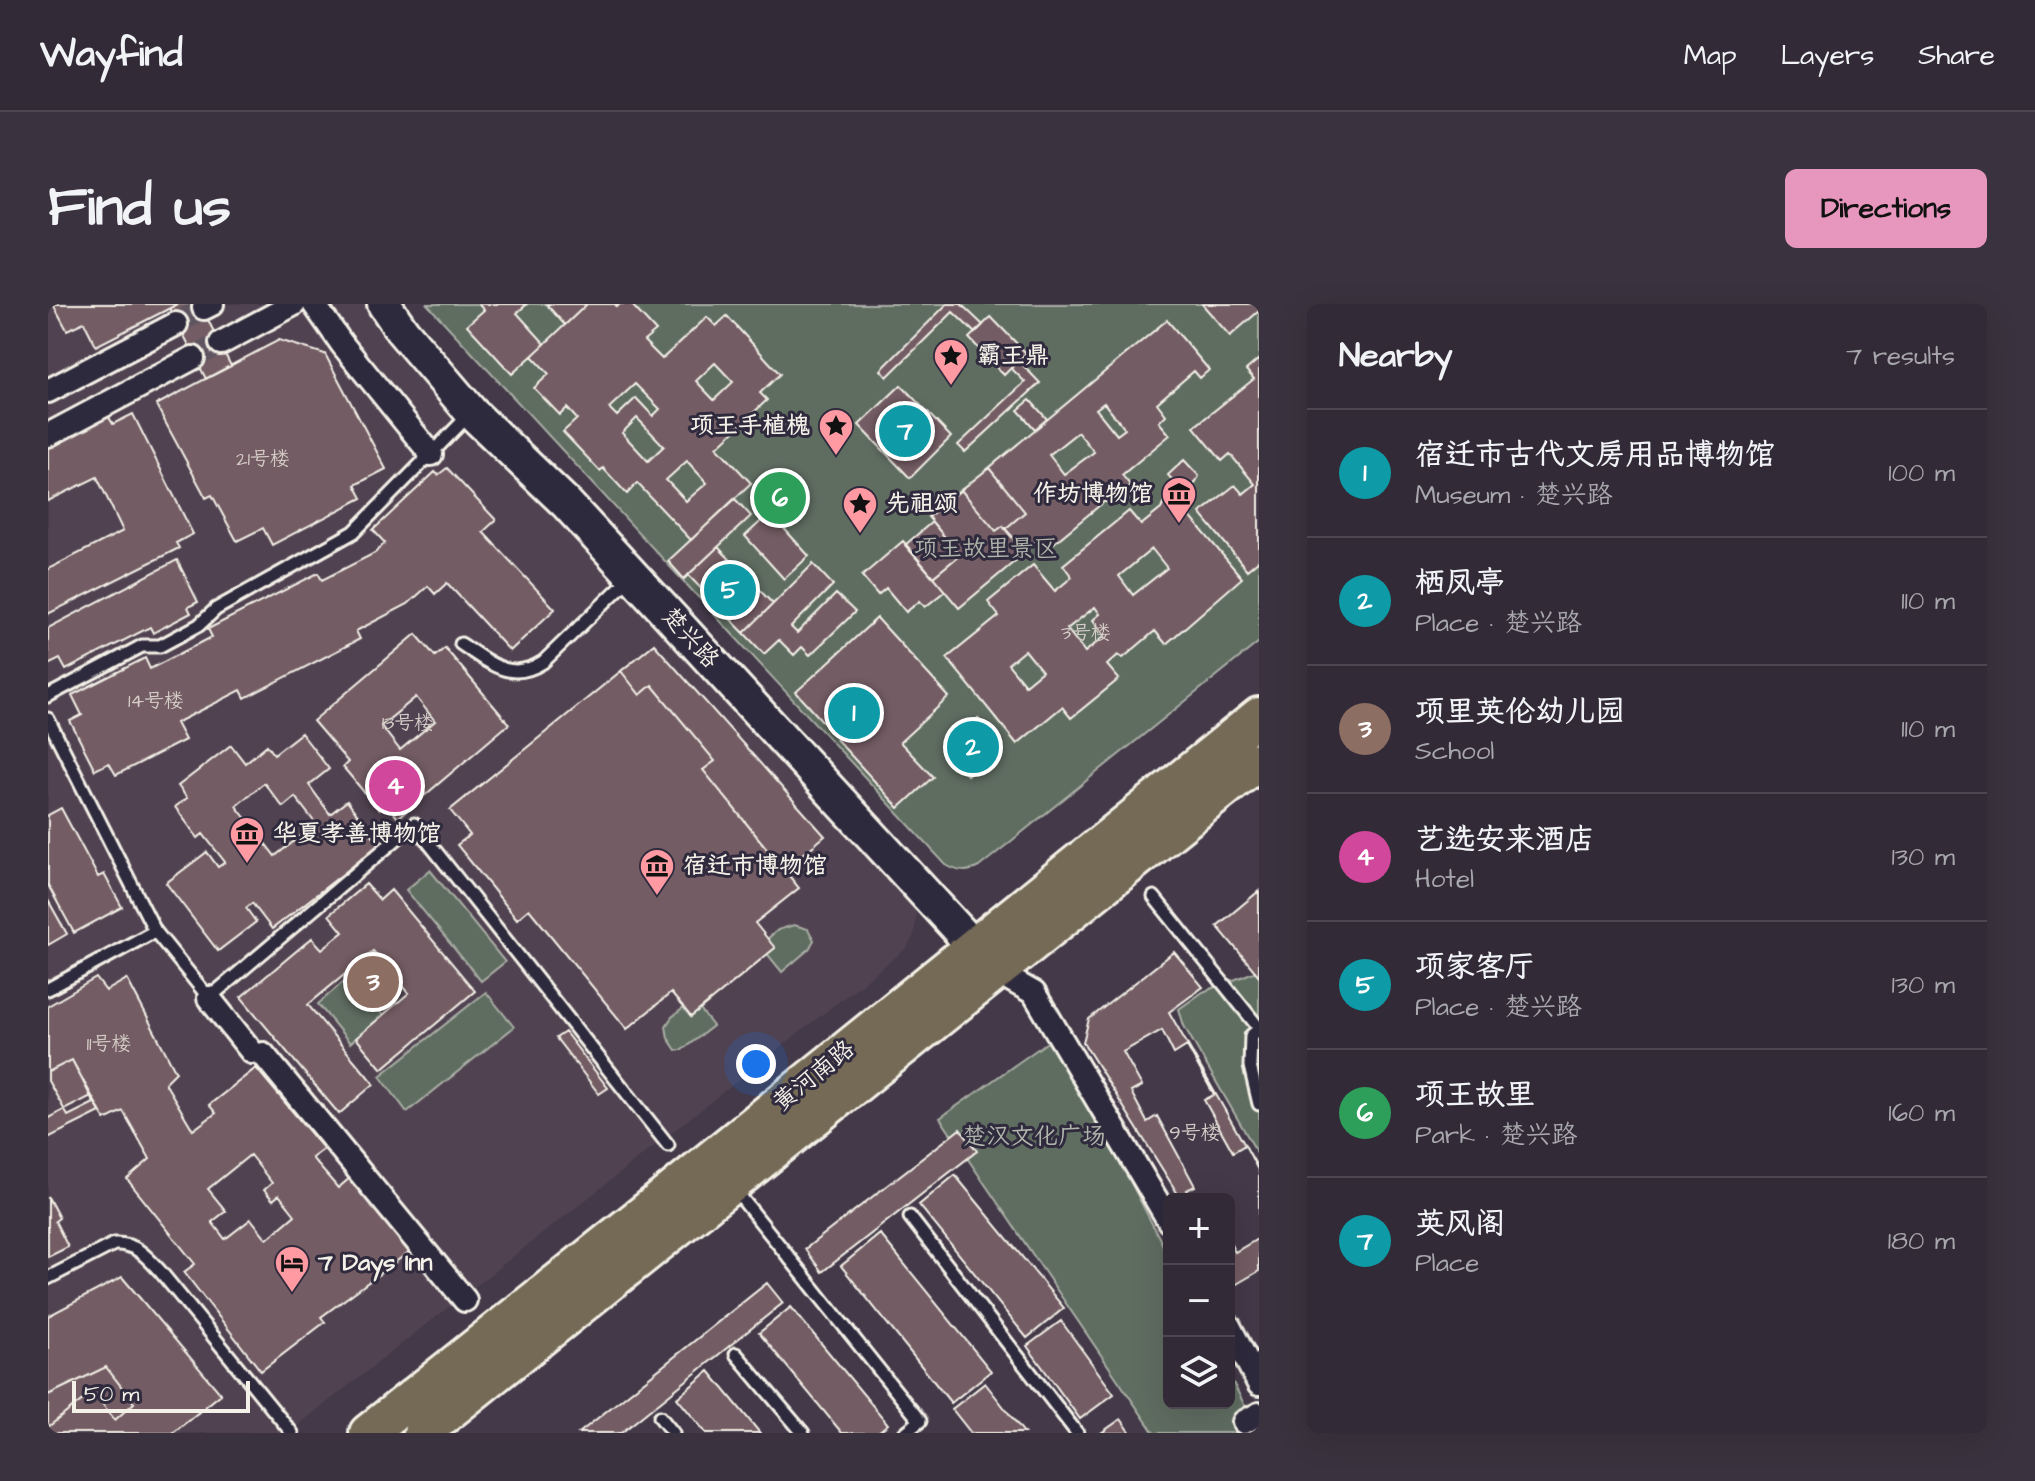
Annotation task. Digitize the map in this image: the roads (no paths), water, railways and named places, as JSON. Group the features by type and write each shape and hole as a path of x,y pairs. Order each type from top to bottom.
{"main road":[{"name":"黄河南路","path":"422,1433 730,1184 1259,716"},
{"name":"黄河南路","path":"368,1433 671,1192 1259,761"}],"street":[{"path":"221,343 294,304"},
{"path":"314,304 342,344 431,454"},
{"name":"楚兴路","path":"384,304 403,332 472,413 566,503 985,959"},
{"path":"48,391 176,324"},
{"path":"48,435 193,358"},
{"path":"985,959 1034,993 1163,1211"},
{"path":"209,998 465,1300"},
{"path":"1235,1337 1259,1384"}],"lane":[{"path":"48,696 142,646 160,646 199,625 216,609 354,532 472,413"},
{"path":"461,644 509,671 521,672 532,668 543,662 632,575"},
{"path":"48,719 155,931 209,998 414,824 668,1145"},
{"path":"1154,897 1259,1028 1251,1036 1250,1066 1259,1104"},
{"path":"48,989 155,931"},
{"path":"730,1184 920,1421 905,1433"},
{"path":"910,1217 1077,1433"},
{"path":"48,1278 114,1244 140,1250 292,1433"},
{"path":"736,1354 803,1433"},
{"path":"660,1417 673,1433"}],"tunnel":[{"path":"176,324 204,308"},
{"path":"193,358 221,343"}],"place":[{"name":"霸王鼎","path":"951,387"},
{"name":"英风阁","path":"905,431"},
{"name":"项王手植槐","path":"836,457"},
{"name":"项王故里","path":"780,498"},
{"name":"作坊博物馆","path":"1179,525"},
{"name":"先祖颂","path":"860,535"},
{"name":"项家客厅","path":"730,590"},
{"name":"宿迁市古代文房用品博物馆","path":"854,713"},
{"name":"栖凤亭","path":"973,747"},
{"name":"艺选安来酒店","path":"395,786"},
{"name":"华夏孝善博物馆","path":"247,865"},
{"name":"宿迁市博物馆","path":"657,897"},
{"name":"项里英伦幼儿园","path":"373,982"},
{"name":"7 Days Inn","path":"292,1294"}],"park label":[{"name":"项王故里景区","path":"986,549"},
{"name":"楚汉文化广场","path":"1034,1137"}]}
